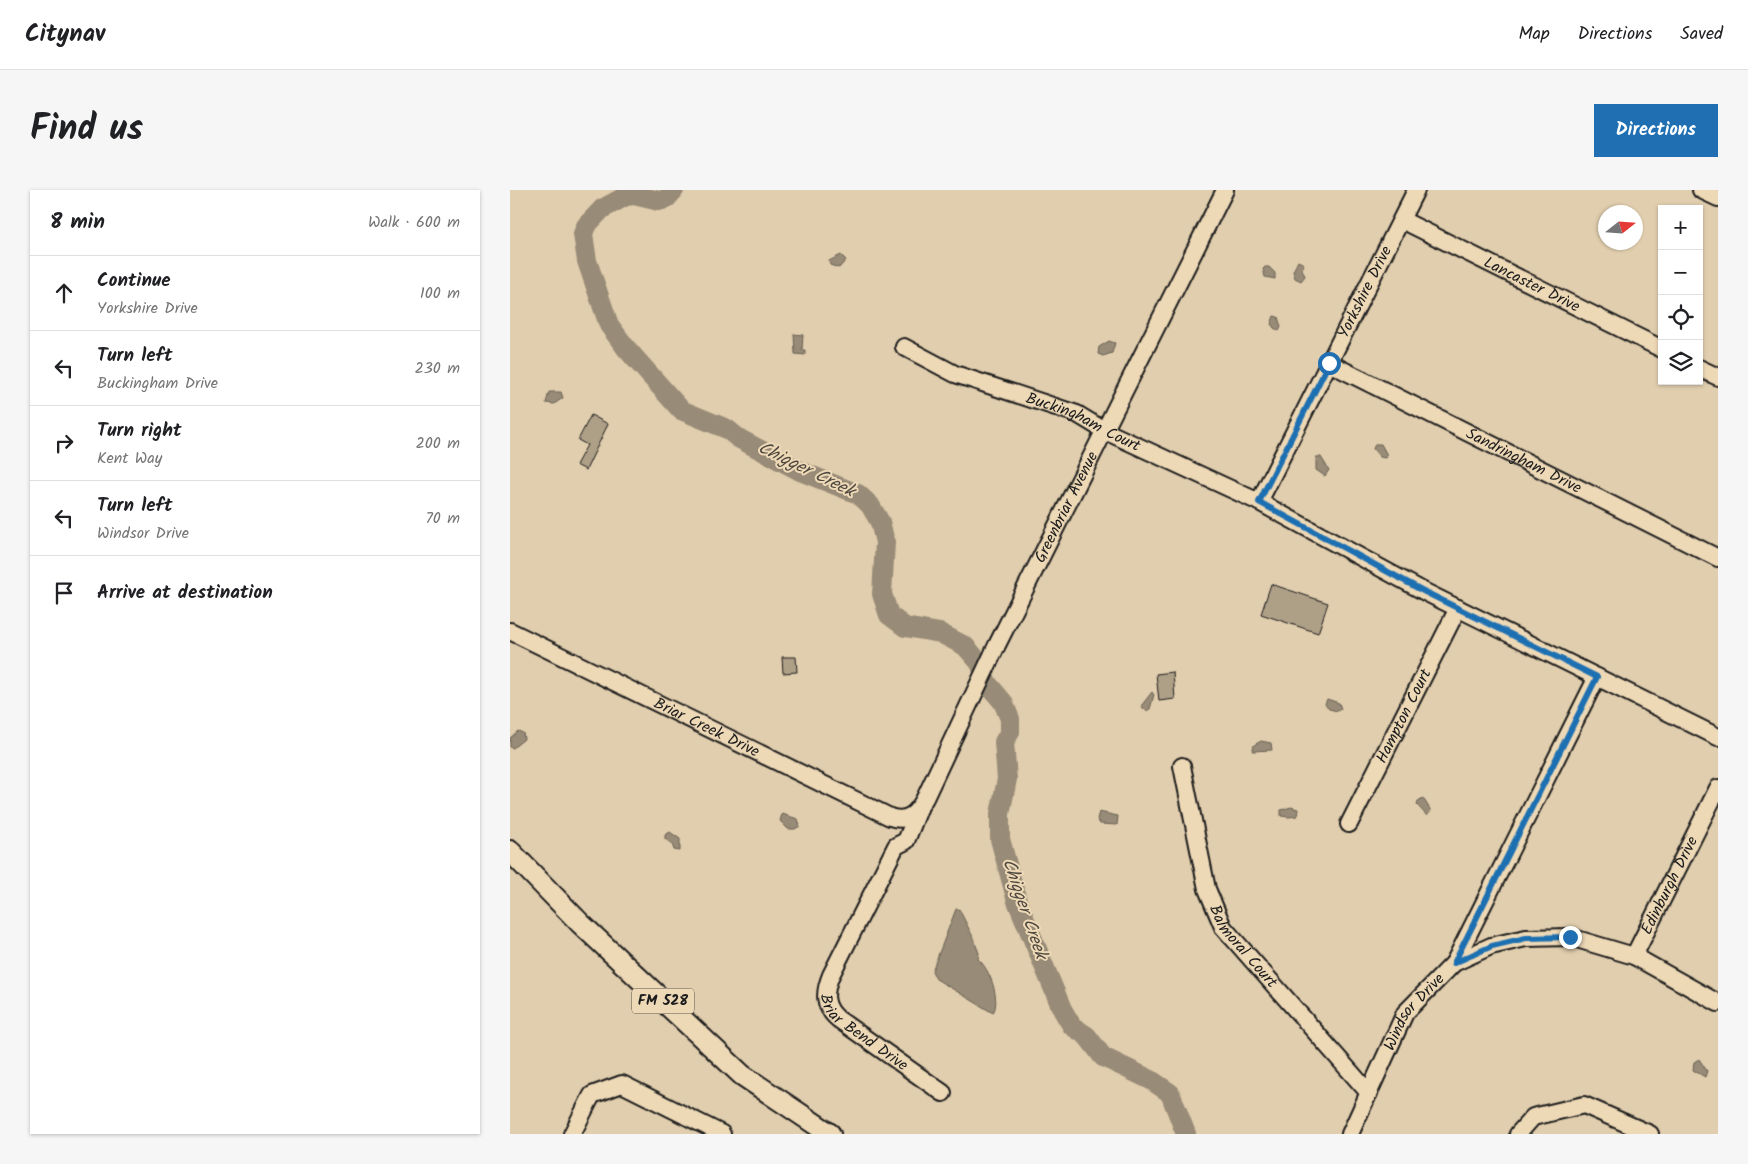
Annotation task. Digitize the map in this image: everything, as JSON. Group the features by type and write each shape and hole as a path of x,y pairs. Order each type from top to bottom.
{"main road":[{"name":"FM 528","path":"510,851 580,923 742,1075 830,1134"}],"street":[{"name":"Greenbriar Avenue","path":"900,820 914,814 921,805 997,645 1225,190"},
{"name":"Yorkshire Drive","path":"1259,502 1416,190"},
{"path":"1701,190 1718,198"},
{"name":"Lancaster Drive","path":"1402,220 1658,347"},
{"name":"Buckingham Court","path":"904,347 955,374 1077,414 1105,431 1259,502 1458,608 1718,737"},
{"name":"Sandringham Drive","path":"1329,363 1718,558"},
{"path":"1703,370 1718,377"},
{"name":"Hampton Court","path":"1350,824 1458,608"},
{"name":"Briar Creek Drive","path":"510,631 900,820"},
{"path":"1454,963 1597,677"},
{"name":"Balmoral Court","path":"1182,766 1197,830 1206,889 1223,926 1369,1093"},
{"name":"Edinburgh Drive","path":"1634,956 1718,788"},
{"name":"Briar Bend Drive","path":"921,805 906,840 896,846 831,974 826,985 825,1000 831,1013 838,1019 943,1093"},
{"name":"Briar Bend Drive","path":"896,846 891,835 900,820"},
{"name":"Windsor Drive","path":"1350,1134 1405,1014 1454,963 1492,946 1526,938 1570,937 1634,956 1718,1003"},
{"path":"572,1134 592,1095 622,1084 722,1134"},
{"path":"1518,1134 1533,1117 1584,1106 1650,1134"}],"shaded area":[{"path":"841,255 846,260 839,268 830,265 829,261"},
{"path":"1298,261 1304,264 1302,269 1305,276 1301,281 1295,278 1293,271"},
{"path":"1269,267 1275,273 1275,279 1265,277 1263,269"},
{"path":"1274,316 1278,317 1281,327 1279,331 1271,324"},
{"path":"794,334 803,335 802,350 805,350 805,355 795,354"},
{"path":"1109,341 1115,343 1112,353 1103,356 1098,354 1099,347"},
{"path":"549,392 561,392 563,398 554,404 546,403"},
{"path":"1375,444 1381,444 1387,455 1385,458 1380,457 1373,449"},
{"path":"1316,457 1321,457 1329,470 1325,476 1316,470"},
{"path":"1152,692 1154,695 1150,709 1146,711 1141,706"},
{"path":"1327,699 1339,703 1341,709 1337,711 1329,709 1325,704"},
{"path":"518,731 523,733 524,739 513,748 510,747 510,738"},
{"path":"1261,741 1271,743 1272,750 1252,751 1254,745"},
{"path":"1423,798 1431,811 1427,816 1417,805 1418,801"},
{"path":"1291,807 1298,809 1297,816 1281,816 1281,810"},
{"path":"1099,812 1118,816 1117,825 1100,824 1097,819"},
{"path":"782,814 798,819 800,826 795,829 788,829 780,821"},
{"path":"670,832 680,839 680,851 674,850 672,844 665,839 665,835"},
{"path":"956,909 959,909 972,935 979,953 978,959 987,970 993,985 996,1000 993,1013 936,979 932,971"},
{"path":"1699,1059 1707,1071 1705,1077 1693,1070 1694,1062"}],"building":[{"path":"591,415 608,424 586,470 576,465 587,445 578,440"},
{"path":"1271,584 1328,603 1318,633 1261,614"},
{"path":"782,657 796,657 797,672 783,673"},
{"path":"1173,672 1175,699 1159,701 1156,674"}],"waterway":[{"name":"Chigger Creek","path":"674,190 666,199 659,201 634,195 626,196 602,209 586,226 583,234 587,261 609,325 626,348 681,410 727,429 738,438 800,471 858,494 870,505 880,522 885,542 882,594 889,615 905,627 940,633 965,646 980,663 987,683 1003,702 1010,719 1010,732 1004,742 1007,779 1000,814 1000,839 1017,901 1062,1009 1072,1026 1087,1036 1103,1057 1151,1080 1170,1093 1186,1134"}],"route":[{"path":"1329,363 1259,502 1425,592 1597,677 1454,963 1492,946 1526,938 1570,937"}]}
